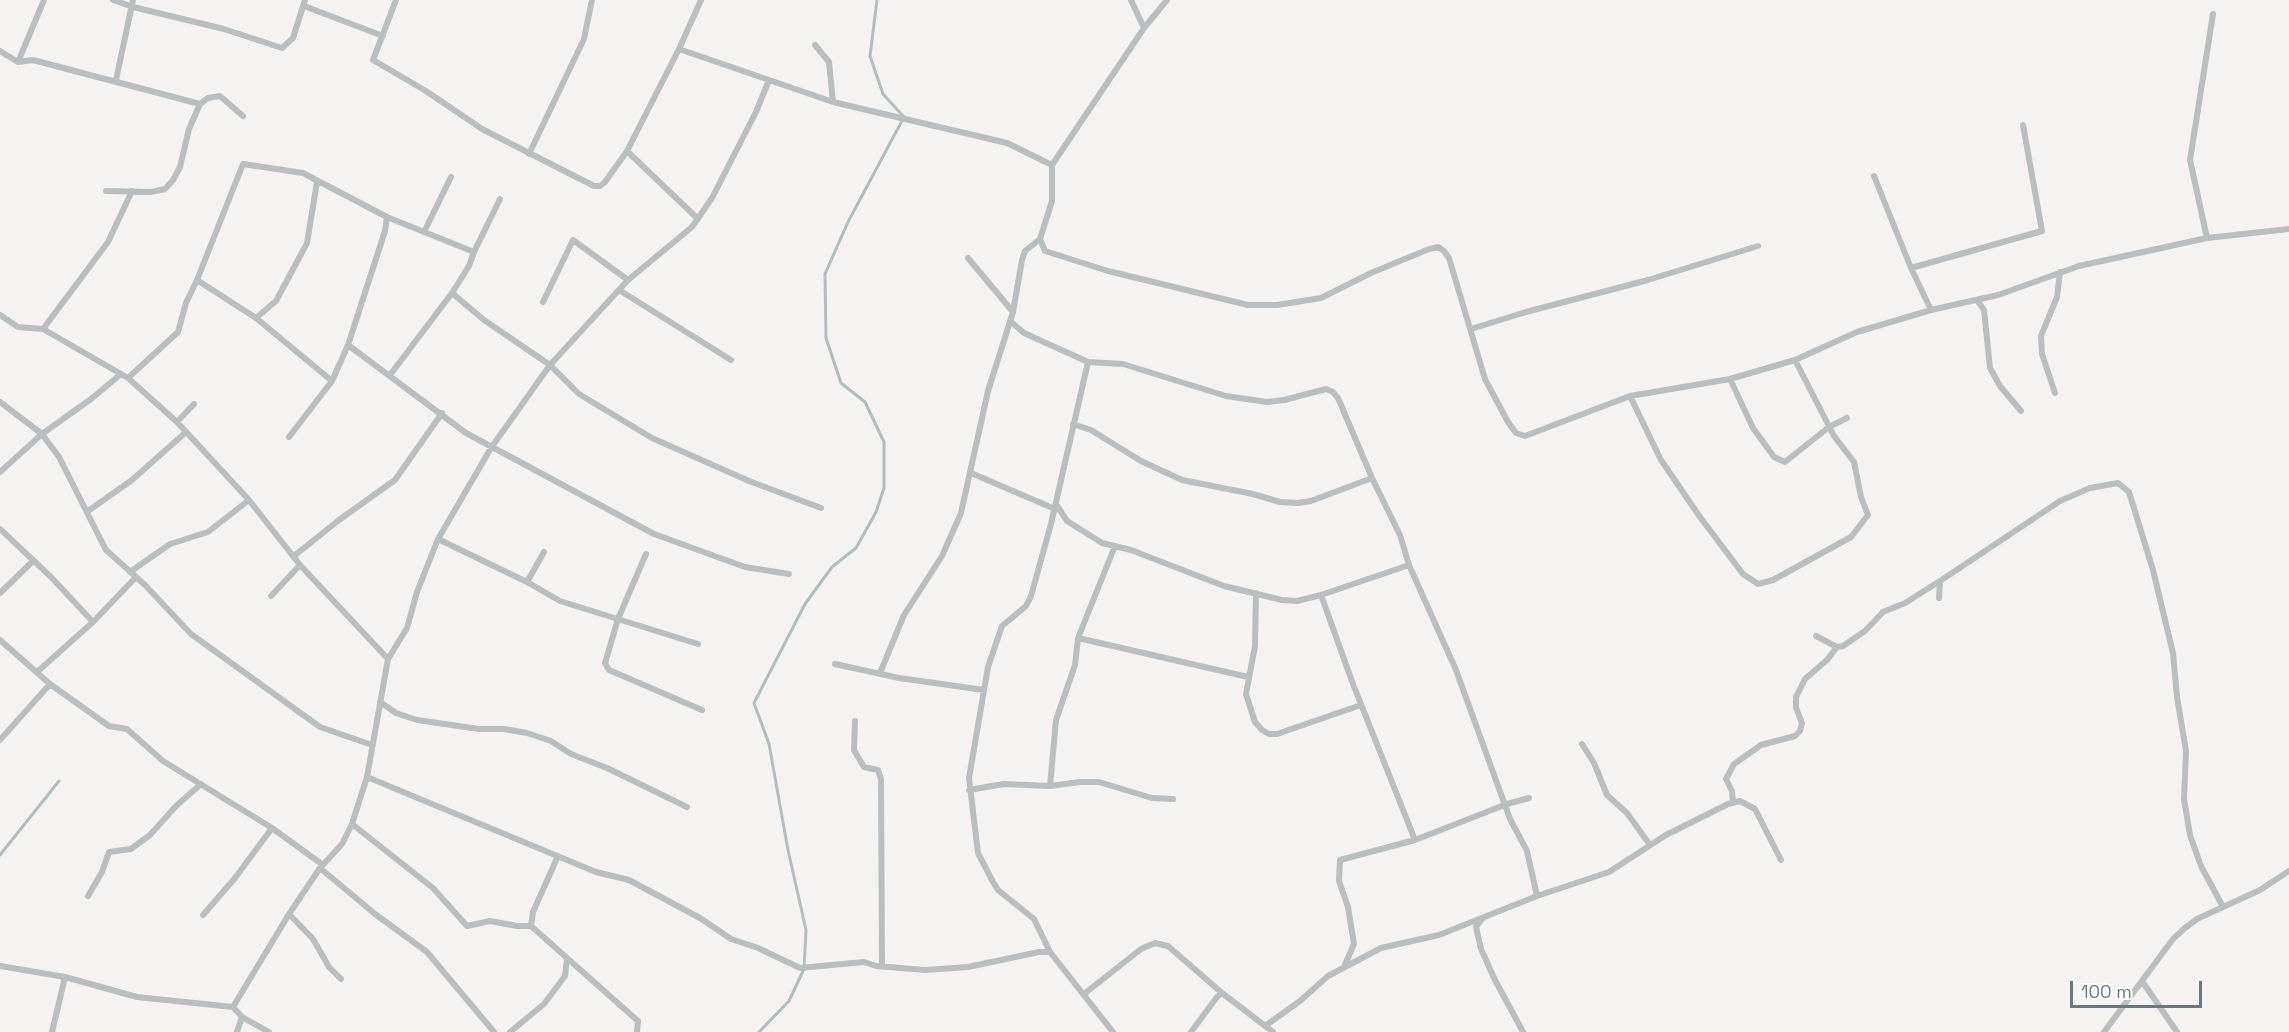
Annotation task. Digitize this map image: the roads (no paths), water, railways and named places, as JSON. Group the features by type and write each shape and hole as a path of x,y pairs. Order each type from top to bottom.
{"street":[{"path":"18,62 44,0"},
{"path":"113,0 224,29 282,48 293,38 305,3 383,36"},
{"path":"396,0 373,60 418,86 482,129 594,186 600,186 627,151 679,49 701,0"},
{"path":"530,154 584,39 592,0"},
{"path":"1131,0 1144,28"},
{"path":"880,673 904,615 942,556 961,513 997,356 1013,312 1022,260 1025,251 1040,239 1052,201 1052,165 1144,28 1167,0"},
{"path":"116,80 133,4"},
{"path":"2207,238 2190,160 2213,14"},
{"path":"815,45 829,63 833,102"},
{"path":"679,49 833,102 1007,143 1052,165"},
{"path":"0,51 18,62 33,60 116,80 200,104"},
{"path":"233,1006 289,914 322,867 342,844 352,824 366,777 388,659 407,628 417,592 438,539 491,448 550,365 628,279 682,236 698,219 712,198 756,112 769,80"},
{"path":"106,191 165,189 180,167 189,129 200,104 207,98 220,96 243,116"},
{"path":"1911,268 2042,231 2023,125"},
{"path":"627,151 698,219"},
{"path":"128,378 178,332 186,303 243,164 303,173 387,217 474,252"},
{"path":"1874,176 1911,268 1931,310"},
{"path":"424,232 451,177"},
{"path":"256,318 276,301 307,243 317,182"},
{"path":"43,329 108,242 132,191"},
{"path":"390,375 452,293 469,266 500,200"},
{"path":"289,437 332,381 348,345 385,231 387,217"},
{"path":"1040,239 1045,251 1051,254 1108,271 1248,305 1298,303 1322,298 1371,273 1438,247 1449,258 1485,379 1508,422 1516,433 1525,436 1630,396 1730,379 1795,360 1857,332 1931,310 1977,300 2060,272 2111,258 2207,238 2289,229"},
{"path":"543,302 573,240 628,279"},
{"path":"1472,329 1526,312 1648,280 1758,246"},
{"path":"968,258 1013,312"},
{"path":"2055,393 2042,354 2042,336 2057,297 2060,272"},
{"path":"197,280 256,318 332,381"},
{"path":"619,290 731,360"},
{"path":"452,293 484,320 550,365 579,394 652,438 738,477 821,508"},
{"path":"1977,300 1984,310 1990,368 2000,386 2021,411"},
{"path":"0,315 18,327 43,329 128,378 177,422 249,500 300,565 388,659"},
{"path":"1010,321 1024,333 1088,362 1123,364 1226,396 1248,400 1284,400 1326,389 1333,392 1338,398 1372,478 1400,535 1409,565 1456,670 1510,819 1527,851 1537,896"},
{"path":"348,345 466,433 654,534 745,567 789,574"},
{"path":"1630,396 1661,460 1743,574 1758,584 1773,580 1851,537 1868,515 1861,497 1854,462 1829,427 1795,360"},
{"path":"1088,362 1051,524 1031,596 1026,606 1002,626 988,667 969,778 969,790 978,853 998,890 1034,919 1050,952 1113,1032"},
{"path":"0,472 42,434 121,374"},
{"path":"1730,379 1753,428 1774,457 1785,462 1829,427 1847,418"},
{"path":"0,402 42,434 59,457 106,550 136,577 191,634 320,727 372,745"},
{"path":"177,422 194,404"},
{"path":"294,556 394,480 442,413"},
{"path":"1073,424 1091,430 1141,461 1182,480 1280,502 1311,501 1372,478"},
{"path":"88,511 132,480 186,432"},
{"path":"971,474 1055,506 1067,521 1102,543 1224,586 1282,600 1297,601 1321,595 1409,565"},
{"path":"1733,803 1732,791 1726,779 1734,764 1761,745 1795,736 1800,731 1802,723 1796,708 1796,697 1804,679 1827,660 1837,647 1856,638 1883,612 1905,603 2060,501 2090,488 2118,483 2129,492 2173,653 2177,697 2186,751 2184,799 2190,835 2201,866 2223,907"},
{"path":"130,572 170,544 208,532 249,500"},
{"path":"1051,524 1067,521"},
{"path":"0,530 51,577 93,622"},
{"path":"438,539 527,582 560,601 698,644"},
{"path":"1050,786 1056,720 1060,703 1074,671 1078,638 1115,546"},
{"path":"527,582 544,552"},
{"path":"646,554 618,620 605,663 609,670 702,710"},
{"path":"0,593 33,561"},
{"path":"271,596 300,565"},
{"path":"37,672 93,622 136,577"},
{"path":"1939,598 1940,581"},
{"path":"1256,594 1255,646 1246,694 1255,722 1262,730 1269,734 1277,734 1361,705"},
{"path":"1321,595 1361,705 1415,840"},
{"path":"1816,636 1837,647"},
{"path":"1078,638 1248,677"},
{"path":"0,640 50,684 109,726 127,729 163,760 272,828 322,867 375,914 427,952 494,1032"},
{"path":"835,664 898,678 984,690"},
{"path":"0,740 50,684"},
{"path":"380,702 396,713 417,720 479,729 504,729 527,733 551,741 571,754 607,768 687,807"},
{"path":"855,721 854,750 864,767 878,770 881,779 882,966"},
{"path":"1582,744 1594,763 1607,795 1627,813 1650,844"},
{"path":"366,777 534,844 596,872 629,880 700,918 723,934 758,948 791,966 811,968 864,962 925,970 968,967 1039,952 1050,952"},
{"path":"969,790 1004,784 1050,786 1099,782 1144,796 1173,799"},
{"path":"88,896 102,872 109,852 132,849 201,784"},
{"path":"1344,968 1354,944 1348,907 1339,881 1340,860 1415,840 1506,804 1529,798"},
{"path":"1265,1026 1300,1002 1328,976 1381,948 1439,935 1537,896 1609,872 1650,844 1733,803 1740,801 1755,809 1781,860"},
{"path":"352,824 433,888 467,926 490,921 531,926 638,1021 637,1032"},
{"path":"203,915 235,878 272,828"},
{"path":"531,926 533,912 558,856"},
{"path":"2104,1032 2172,939 2185,928 2260,890 2289,872"},
{"path":"289,914 313,939 329,967 341,979"},
{"path":"1482,918 1476,927 1481,949 1523,1032"},
{"path":"1463,926 1476,927"},
{"path":"1084,994 1141,950 1155,943 1168,946 1222,993 1273,1032"},
{"path":"510,1032 544,1004 565,976 567,959"},
{"path":"0,966 65,977 137,997 233,1006 242,1017 269,1032"},
{"path":"52,1032 65,977"},
{"path":"2142,981 2177,1032"},
{"path":"1191,1032 1222,993"},
{"path":"237,1032 242,1017"}],"waterway":[{"path":"759,1032 789,1001 804,969 806,930 788,850 769,744 754,703 805,604 832,567 856,548 876,512 884,488 884,442 865,402 841,383 826,338 825,274 848,222 904,117 883,94 870,56 877,0"},
{"path":"0,855 59,781"}]}
